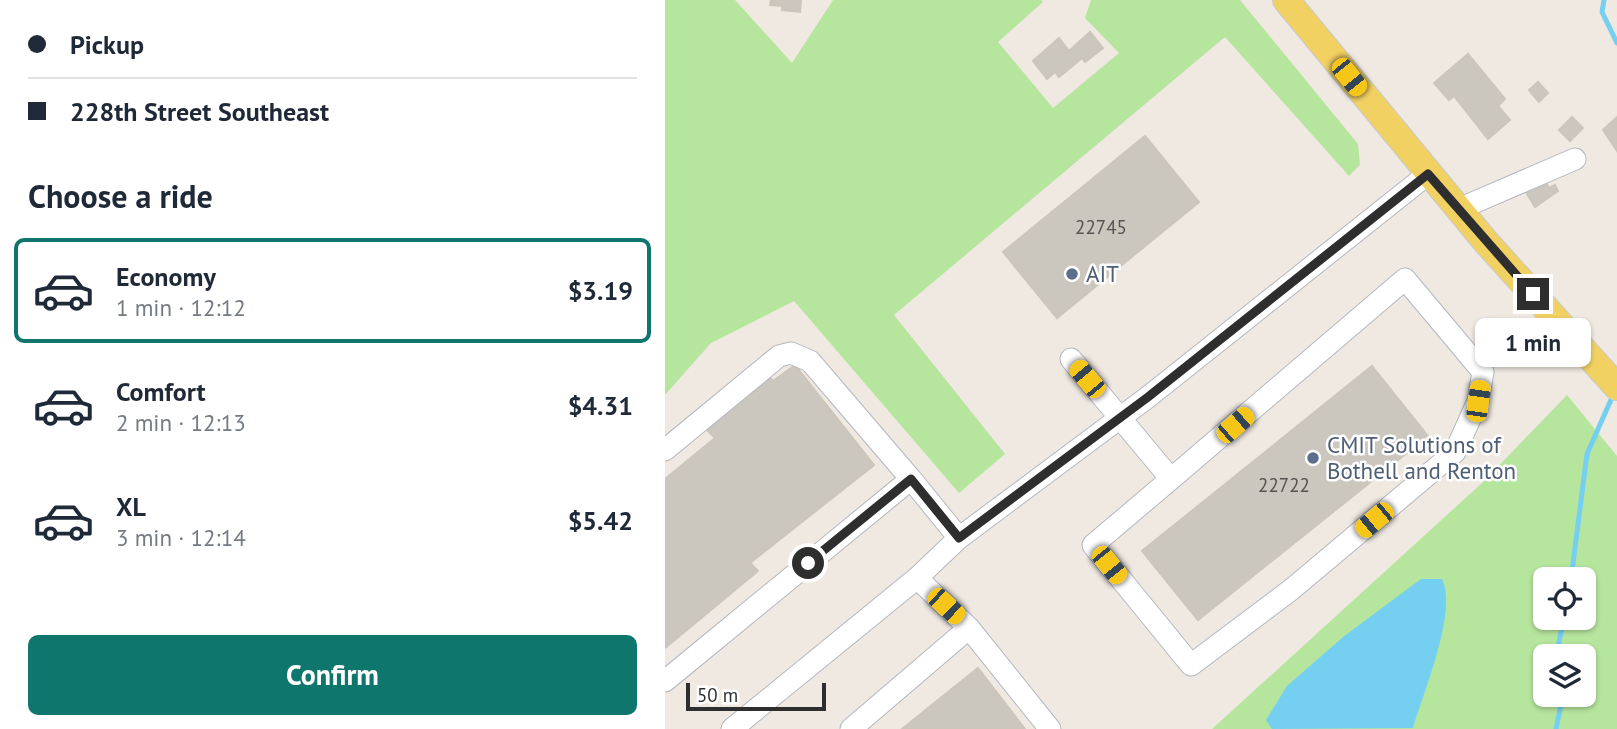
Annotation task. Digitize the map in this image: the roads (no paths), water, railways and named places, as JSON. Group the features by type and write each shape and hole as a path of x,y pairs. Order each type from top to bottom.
{"main road":[{"path":"1286,0 1428,174 1617,387"}],"street":[{"path":"1459,209 1575,159"},
{"path":"732,729 917,578 959,538 1120,418 1428,174"},
{"path":"1405,279 1483,372 1478,401 1455,452 1292,589 1191,665 1093,545 1171,479 1405,279"},
{"path":"665,450 779,356 791,353 810,361 959,538"},
{"path":"1071,359 1171,479"},
{"path":"665,681 911,479"},
{"path":"917,578 969,628 1050,729"},
{"path":"851,729 969,628"}],"water":[{"path":"1421,579 1442,579 1446,593 1446,611 1437,652 1413,728 1272,729 1266,720 1287,686 1343,637"}],"waterway":[{"path":"1604,0 1602,12 1617,43"},
{"path":"1573,567 1587,454 1614,393"},
{"path":"1559,644 1561,630"},
{"path":"1556,729 1561,707"}],"place":[{"name":"AIT","path":"1072,274"},
{"name":"CMIT Solutions of Bothell and Renton","path":"1313,458"}]}
